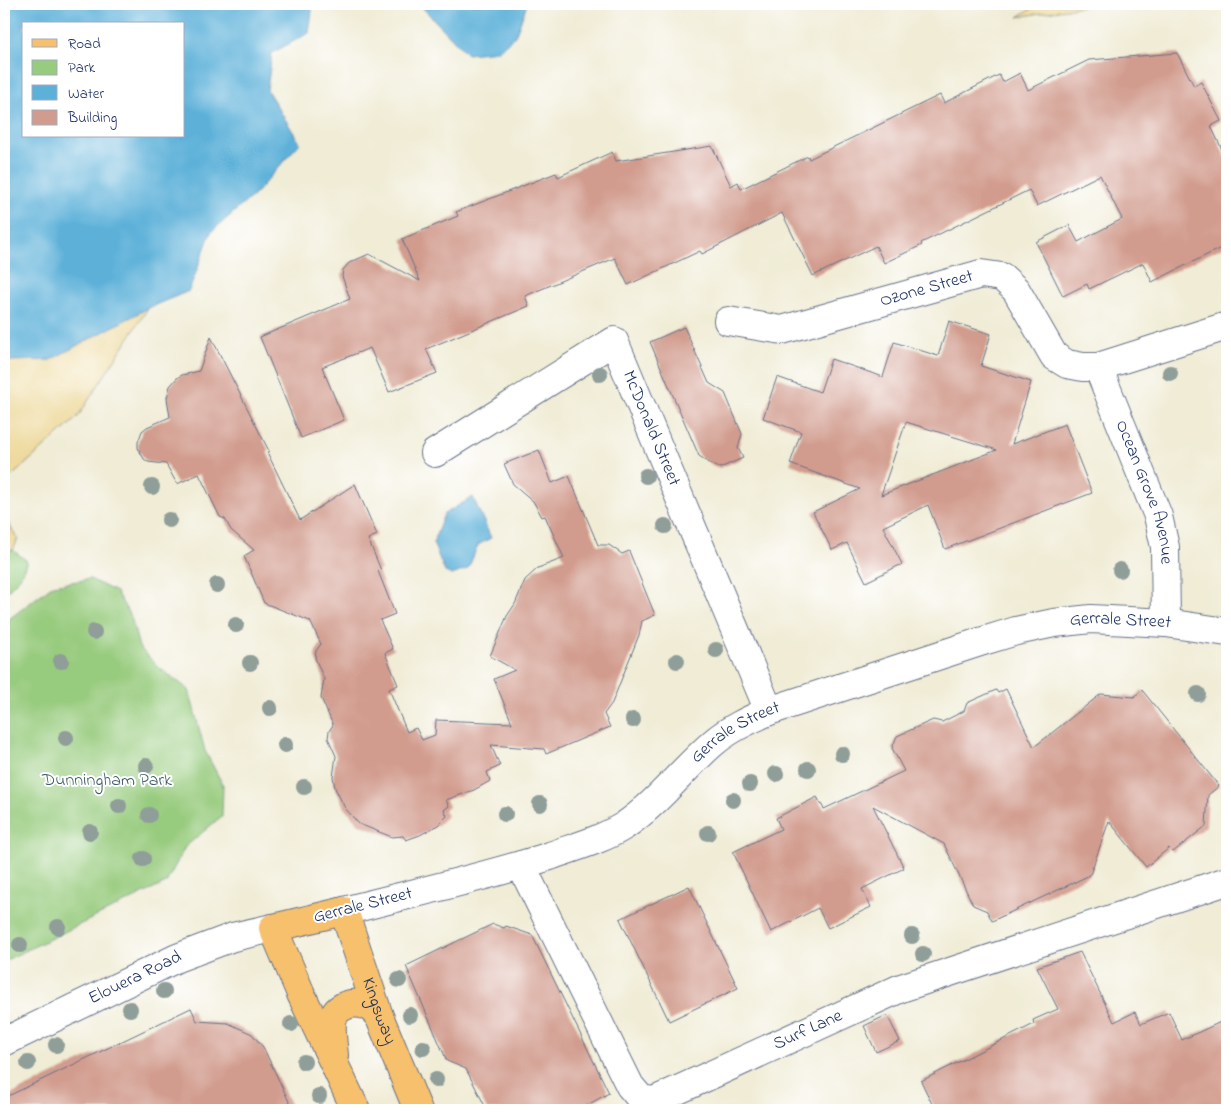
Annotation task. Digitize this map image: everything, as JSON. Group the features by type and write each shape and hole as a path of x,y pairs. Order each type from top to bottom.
{"main road":[{"name":"Gerrale Street","path":"273,928 344,910"},
{"name":"Kingsway","path":"344,910 379,1016 418,1110"},
{"path":"273,928 335,1069 356,1110"},
{"path":"335,1069 332,1023 334,1014 349,1004 364,1004 372,1008 379,1016"}],"street":[{"name":"Ozone Street","path":"728,321 782,330 981,274 1002,276 1016,290 1054,356 1067,364 1098,367 1227,326"},
{"name":"McDonald Street","path":"434,453 614,341 769,711"},
{"name":"Ocean Grove Avenue","path":"1098,367 1160,524 1165,547 1166,623"},
{"name":"Gerrale Street","path":"344,910 521,865 580,846 623,826 658,798 714,742 728,731 769,711 1016,631 1054,623 1091,619 1166,623 1227,632"},
{"name":"Surf Lane","path":"521,865 630,1086 640,1099 654,1101 901,988 1227,881"},
{"name":"Elouera Road","path":"4,1042 177,958 233,937 273,928"}],"green space":[{"path":"4,550 13,550 27,561 20,578 4,594"},
{"name":"Dunningham Park","path":"90,579 116,592 131,617 139,647 160,668 189,690 205,751 223,785 222,816 185,847 166,883 4,961 4,623 53,585"}],"sand":[{"path":"1038,4 1095,4 1018,17"},
{"path":"148,308 77,418 4,483 4,361 50,360"},
{"path":"4,517 18,539 13,550 4,550"}],"water":[{"path":"4,4 313,4 309,33 272,53 267,90 300,143 255,194 211,232 189,291 148,308 50,360 4,361"},
{"path":"419,4 527,4 515,36 498,51 467,54"},
{"path":"473,497 491,538 478,545 468,569 452,575 445,572 433,543 444,514"}],"building":[{"path":"1177,53 1194,86 1201,82 1221,121 1211,126 1227,160 1227,245 1152,282 1143,263 1089,289 1087,284 1063,296 1036,242 1069,225 1078,242 1122,219 1100,175 1037,206 1029,190 884,263 876,246 813,276 782,213 702,254 700,251 628,285 615,258 525,296 529,306 426,349 437,373 389,392 370,348 322,367 344,420 301,438 260,337 350,299 342,276 343,270 349,263 369,254 420,281 402,239 458,216 456,212 556,173 558,177 612,152 616,161 712,146 731,186 738,182 741,189 808,156 809,159 940,95 944,103 999,75 1003,82 1020,73 1028,90 1089,60"},
{"path":"949,321 991,334 981,366 1031,382 1012,444 1065,424 1092,493 945,549 928,505 883,527 902,564 866,582 847,543 832,550 813,512 860,489 790,464 801,432 763,418 777,377 820,392 831,359 883,377 894,342 938,356","holes":["906,422 997,450 881,495"]},
{"path":"684,327 709,383 725,393 742,434 738,448 743,458 720,468 699,456 650,342"},
{"path":"211,337 269,451 267,452 300,520 355,484 377,535 368,539 381,570 378,571 395,614 380,620 393,649 385,653 398,685 389,689 407,732 416,728 422,740 435,735 436,720 512,723 494,679 515,670 490,656 525,580 538,568 564,558 545,516 542,517 533,501 513,484 504,464 539,450 552,483 569,476 598,545 609,545 622,554 629,551 655,615 642,621 639,635 612,703 604,714 610,727 546,754 544,749 491,745 500,766 487,772 490,781 474,790 446,800 449,806 444,810 447,816 438,825 420,835 406,840 403,836 392,837 359,824 345,808 335,788 333,777 336,756 328,738 329,731 333,725 321,698 324,679 315,658 316,651 321,644 310,621 264,603 244,556 254,550 231,530 225,519 220,517 199,474 177,484 166,464 148,462 144,459 138,448 142,431 170,417 167,398 170,386 182,375 199,371"},
{"path":"1006,689 1034,747 1101,694 1134,697 1142,690 1219,786 1208,795 1206,826 1173,852 1169,848 1146,867 1109,821 1090,875 992,921 987,911 973,905 944,844 873,806 904,868 862,889 871,907 828,928 818,908 771,932 733,852 781,829 776,818 817,797 824,809 904,771 892,748 897,736 933,720 942,722 964,711 967,703 996,690 998,693"},
{"path":"689,886 738,988 669,1021 620,919"},
{"path":"493,924 504,928 506,926 532,935 609,1093 578,1110 487,1110 466,1069 447,1061 406,966"},
{"path":"1080,952 1114,1022 1135,1012 1141,1024 1169,1012 1182,1040 1227,1019 1227,1110 935,1110 921,1081 1034,1024 1033,1020 1058,1009 1037,967"},
{"path":"191,1008 197,1021 228,1023 252,1034 263,1047 293,1110 4,1110 4,1098"},
{"path":"887,1015 900,1041 876,1052 864,1026"}]}
